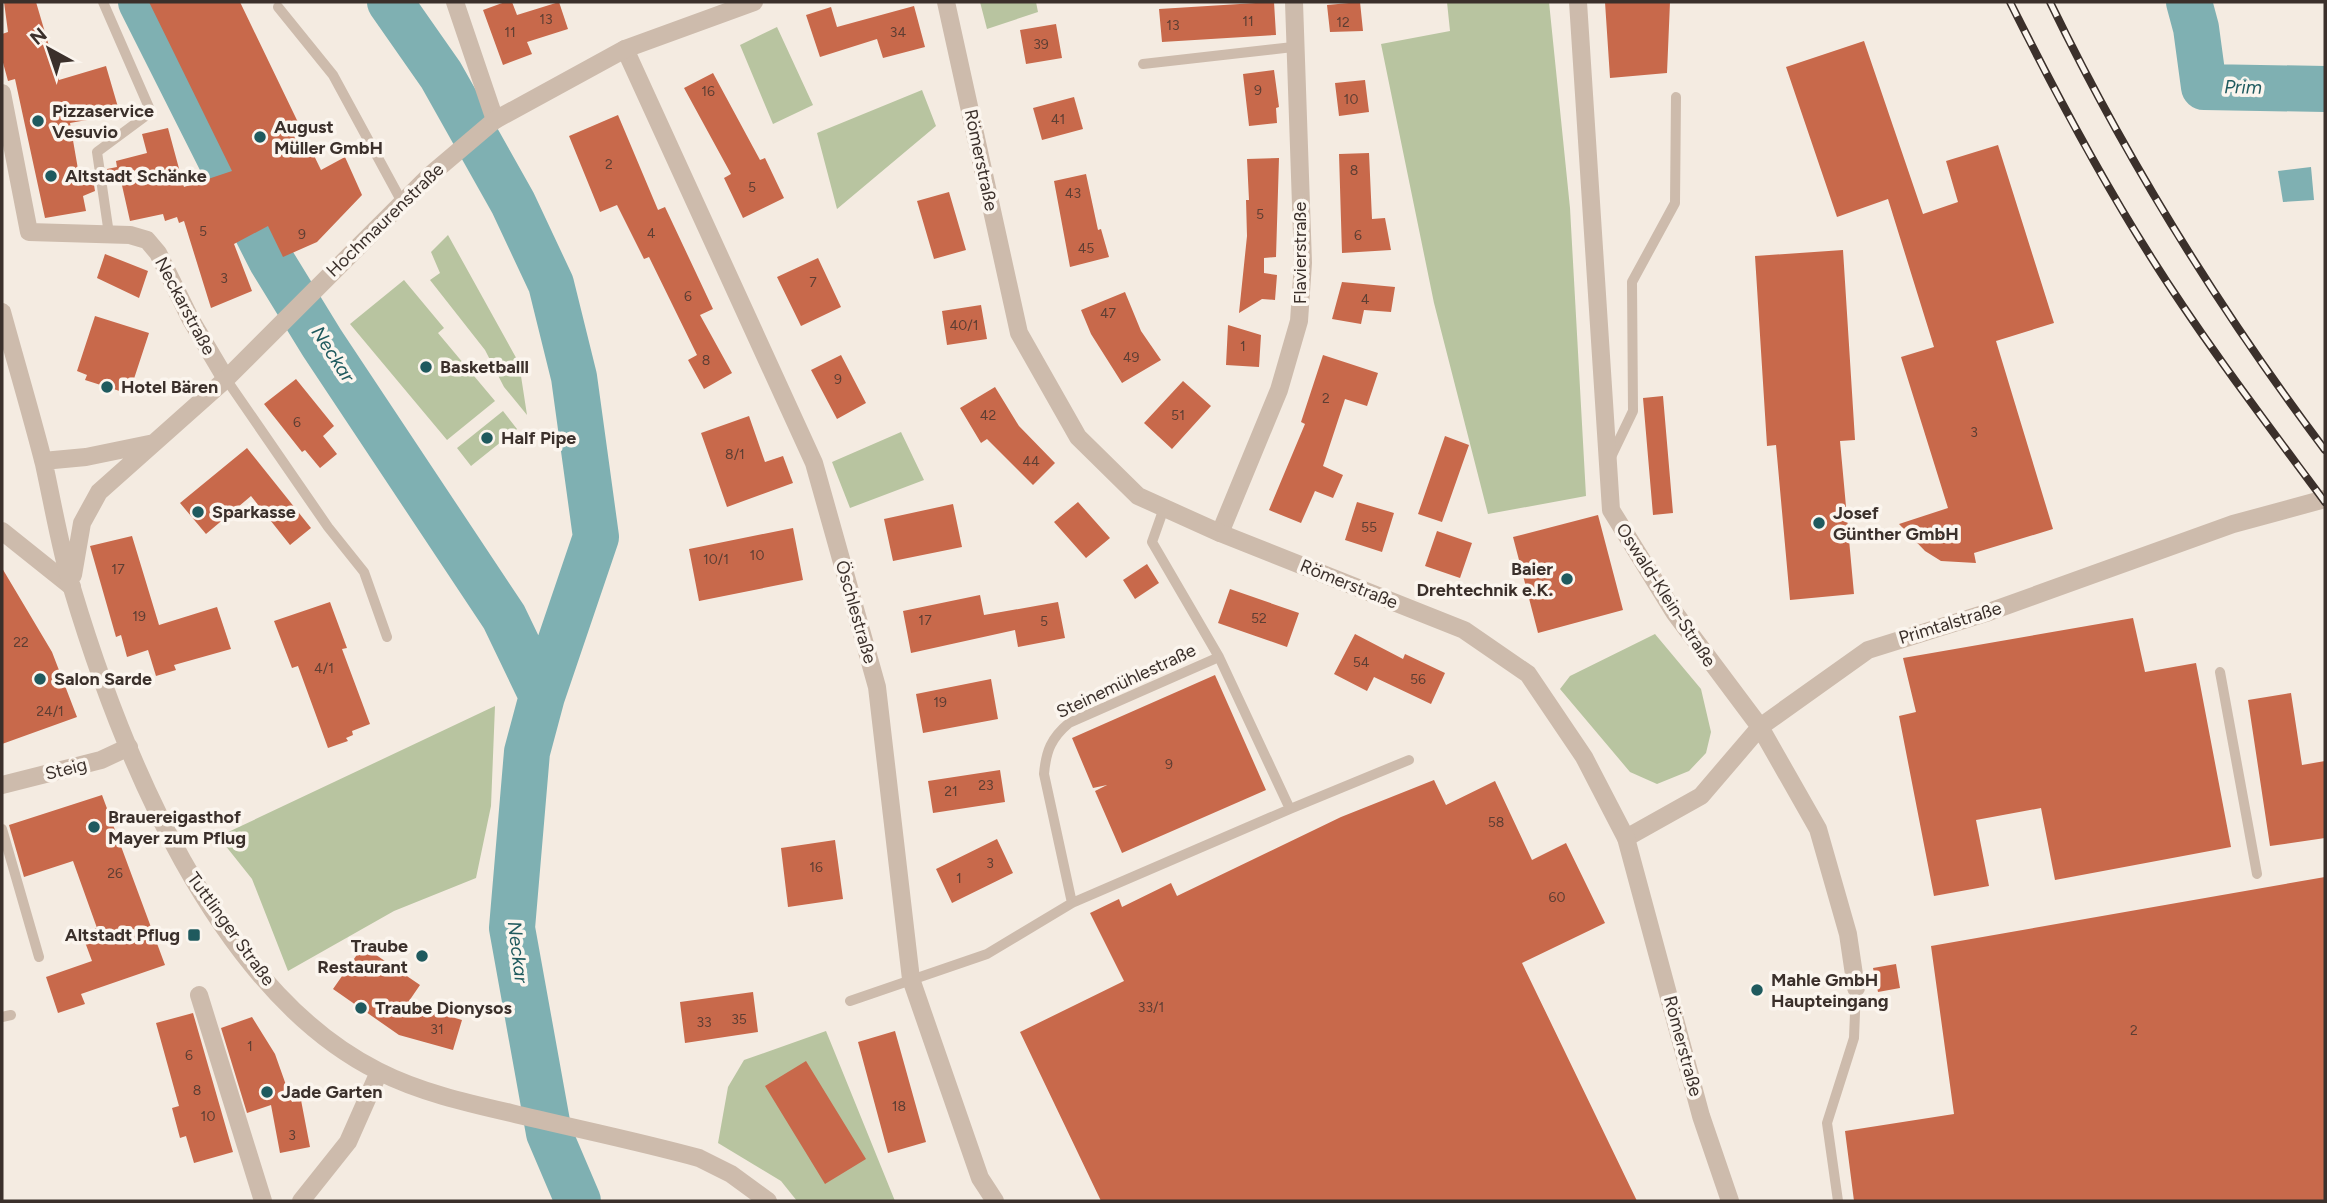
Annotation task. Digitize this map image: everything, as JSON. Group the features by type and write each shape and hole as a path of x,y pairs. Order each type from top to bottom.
{"street":[{"path":"455,2 495,120"},
{"name":"Hochmaurenstraße","path":"43,461 86,457 154,443 256,350 429,176 495,120 625,49 754,2"},
{"name":"Römerstraße","path":"946,2 1019,334 1078,437 1138,496 1220,533 1464,630 1528,674 1584,757 1626,838 1701,1116 1730,1201"},
{"name":"Flavierstraße","path":"1220,533 1279,390 1299,321 1303,263 1293,47 1294,2"},
{"name":"Oswald-Klein-Straße","path":"1578,2 1611,510 1681,622 1759,727 1818,829 1848,934 1856,988"},
{"name":"Öschlestraße","path":"625,49 814,463 877,687 911,979 980,1178 995,1201"},
{"name":"Neckarstraße","path":"2,93 29,232 130,235 148,240 158,253 191,320 226,379"},
{"name":"Tuttlinger Straße","path":"2,312 43,461 72,587 129,747 170,837 200,891 261,976 325,1038 379,1072 460,1101 680,1153 731,1174 768,1201"},
{"path":"2,531 72,587 82,523 99,492 154,443"},
{"name":"Primtalstraße","path":"1626,838 1701,796 1759,727 1868,650 1986,613 2233,524 2325,499"},
{"name":"Steig","path":"2,785 101,760 129,747"},
{"path":"199,995 263,1201"},
{"path":"302,1201 348,1142 379,1072"}],"lane":[{"path":"103,2 151,113 97,152 109,234"},
{"path":"278,7 333,75 402,202"},
{"path":"1143,64 1293,47"},
{"path":"1608,463 1633,411 1632,282 1675,203 1676,97"},
{"path":"226,379 328,527 364,572 387,637"},
{"name":"Steinemühlestraße","path":"1164,508 1152,542 1219,657 1290,809"},
{"name":"Steinemühlestraße","path":"1072,903 1044,774 1046,753 1054,736 1069,723 1219,657"},
{"path":"2220,671 2257,874"},
{"path":"850,1001 987,954 1072,903 1409,760"},
{"path":"2,829 38,957"},
{"path":"1838,1201 1827,1123 1854,1038 1856,988"}],"green space":[{"path":"980,2 1036,2 1038,12 987,29"},
{"path":"1447,2 1549,2 1570,208 1586,496 1488,514 1434,303 1381,44 1450,31"},
{"path":"777,27 813,105 773,124 740,45"},
{"path":"922,90 936,126 837,209 817,133"},
{"path":"448,235 519,363 527,415 504,387 485,350 430,280 440,273 431,252"},
{"name":"Basketballl","path":"404,280 444,328 438,333 495,401 447,440 350,324"},
{"name":"Half Pipe","path":"503,411 517,429 471,466 457,448"},
{"path":"901,432 924,480 850,508 832,462"},
{"path":"1655,634 1701,689 1711,732 1706,753 1689,771 1657,784 1630,772 1560,689 1570,676"},
{"path":"495,706 491,806 476,878 394,911 288,971 252,879 213,830 224,834"},
{"path":"826,1031 895,1201 797,1201 781,1181 718,1143 728,1087 744,1060"}],"water":[{"path":"2311,167 2314,200 2283,202 2278,171"}],"building":[{"path":"4,2 36,2 59,80 106,66 120,114 70,123 79,175 92,173 95,191 83,196 86,211 45,218 15,79 8,81 2,59 2,34 8,32"},
{"path":"149,2 240,2 321,170 345,157 362,195 317,242 283,257 268,226 234,244 252,291 211,308 184,221 179,223 177,217 165,221 163,214 130,221 121,181 110,185 107,169 117,167 116,161 147,153 142,134 168,128 184,187 232,171"},
{"path":"512,2 517,15 559,2 568,29 527,42 532,54 503,65 483,10"},
{"path":"1274,2 1276,35 1162,42 1159,9"},
{"path":"1360,2 1363,31 1330,32 1327,5"},
{"path":"1605,2 1670,2 1667,73 1610,78"},
{"path":"914,6 925,47 883,58 877,39 820,57 806,15 831,7 837,27"},
{"path":"1056,24 1062,58 1026,64 1020,30"},
{"path":"1864,41 1923,214 1958,202 1946,161 1998,145 2054,323 1996,341 2053,529 1974,553 1976,563 1941,561 1925,551 1899,524 1948,508 1901,357 1934,347 1888,199 1837,217 1786,67"},
{"path":"1274,70 1279,107 1276,108 1277,123 1249,126 1243,74"},
{"path":"713,73 760,160 765,158 784,198 743,218 724,178 731,174 684,88"},
{"path":"1365,80 1369,112 1339,116 1335,83"},
{"path":"1074,97 1083,129 1042,140 1033,108"},
{"path":"618,115 658,210 665,207 713,309 700,315 732,373 704,389 688,360 697,355 649,257 644,259 617,205 600,212 569,136"},
{"path":"1369,153 1372,219 1385,218 1391,250 1342,253 1339,154"},
{"path":"1279,158 1276,257 1264,258 1264,273 1277,275 1275,300 1262,299 1239,313 1247,236 1246,200 1249,200 1247,159"},
{"path":"1086,174 1098,230 1101,229 1109,257 1070,267 1054,181"},
{"path":"949,192 966,250 934,259 917,201"},
{"path":"1843,250 1855,440 1840,441 1854,594 1790,600 1776,445 1767,446 1755,256"},
{"path":"105,254 148,271 139,298 97,278"},
{"path":"818,258 841,307 801,326 777,277"},
{"path":"1342,282 1395,287 1391,312 1364,310 1361,324 1332,319"},
{"path":"1125,292 1141,331 1161,360 1122,383 1091,334 1081,310"},
{"path":"981,305 987,339 947,345 942,311"},
{"path":"95,316 149,333 129,394 85,380 87,375 77,371"},
{"path":"1228,325 1261,335 1259,367 1226,365"},
{"path":"841,355 866,403 837,419 811,370"},
{"path":"1323,355 1378,373 1367,406 1345,399 1323,466 1343,475 1333,498 1315,491 1301,523 1269,510 1305,424 1301,422"},
{"path":"296,379 334,426 323,436 337,454 320,468 305,450 302,452 264,404"},
{"path":"1183,381 1211,406 1172,449 1144,423"},
{"path":"995,387 1019,426 1055,463 1033,485 987,439 981,443 960,408"},
{"path":"1663,396 1673,513 1653,515 1643,398"},
{"path":"749,416 765,462 783,456 793,483 727,507 701,433"},
{"path":"1445,436 1469,445 1442,522 1418,514"},
{"path":"247,448 311,528 290,545 251,496 206,534 180,503"},
{"path":"1078,502 1110,538 1086,558 1054,522"},
{"path":"1357,502 1394,513 1382,552 1345,540"},
{"path":"953,504 962,547 893,561 884,519"},
{"path":"1598,515 1623,610 1538,633 1513,537"},
{"path":"793,528 803,580 699,601 689,549"},
{"path":"1437,531 1472,543 1460,578 1425,566"},
{"path":"132,536 159,625 217,607 231,649 174,665 176,670 156,676 148,650 127,657 121,635 116,637 90,546"},
{"path":"1147,564 1159,583 1135,599 1123,580"},
{"path":"2,568 52,652 77,717 2,744"},
{"path":"1230,589 1299,613 1287,647 1218,623"},
{"path":"980,595 984,615 1058,602 1065,638 1018,647 1015,630 911,653 903,611"},
{"path":"330,602 347,648 342,649 370,724 352,731 353,735 346,738 348,741 328,748 298,666 292,668 274,621"},
{"path":"2133,618 2145,672 2196,663 2231,847 2055,880 2041,808 1976,820 1989,886 1934,896 1899,716 1916,712 1903,658"},
{"path":"1355,634 1403,659 1405,654 1445,673 1431,704 1374,677 1367,691 1334,674"},
{"path":"1215,675 1266,790 1122,853 1095,791 1107,785 1093,788 1072,738"},
{"path":"991,679 998,719 923,733 916,694"},
{"path":"2291,693 2302,765 2325,761 2325,838 2270,846 2248,700"},
{"path":"1000,770 1005,802 933,813 928,781"},
{"path":"1434,780 1446,805 1495,781 1532,860 1566,843 1605,923 1522,963 1637,1201 1101,1201 1020,1032 1124,981 1090,913 1119,899 1122,907 1171,883 1177,896 1341,817"},
{"path":"102,795 165,965 81,994 85,1004 58,1013 46,977 92,961 82,934 97,928 73,861 24,877 9,825"},
{"path":"997,839 1013,873 952,903 936,869"},
{"path":"835,840 843,899 788,907 781,848"},
{"path":"2325,877 2325,1201 1854,1201 1845,1131 1954,1114 1931,946"},
{"path":"363,946 420,985 407,1004 462,1020 453,1050 399,1035 333,989"},
{"path":"1896,964 1900,988 1878,992 1873,968"},
{"path":"753,992 758,1032 685,1043 680,1002"},
{"path":"193,1013 233,1152 194,1163 186,1136 180,1138 172,1108 179,1106 156,1023"},
{"path":"252,1017 275,1054 292,1102 301,1100 310,1147 280,1153 271,1105 247,1113 221,1028"},
{"path":"895,1031 926,1142 888,1153 858,1042"},
{"path":"806,1061 866,1159 825,1184 765,1086"}],"waterway":[{"name":"Neckar","path":"141,2 271,260 322,343 504,617 542,696"},
{"name":"Neckar","path":"390,2 441,75 513,203 551,284 574,377 596,537 542,696 527,752 512,928 549,1133 578,1201"},
{"name":"Prim","path":"2189,2 2196,28 2204,87 2325,89"}],"railway":[{"path":"2010,2 2076,130 2149,254 2213,349 2325,502"},
{"path":"2050,2 2111,119 2177,233 2248,343 2325,450"}],"place":[{"name":"Pizzaservice Vesuvio","path":"38,121"},
{"name":"August Müller GmbH","path":"260,137"},
{"name":"Altstadt Schänke","path":"51,176"},
{"name":"Basketballl","path":"426,367"},
{"name":"Hotel Bären","path":"107,387"},
{"name":"Half Pipe","path":"487,438"},
{"name":"Sparkasse","path":"198,512"},
{"name":"Josef Günther GmbH","path":"1819,523"},
{"name":"Baier Drehtechnik e.K.","path":"1567,579"},
{"name":"Salon Sarde","path":"40,679"},
{"name":"Brauereigasthof Mayer zum Pflug","path":"94,827"},
{"name":"Altstadt Pflug","path":"194,935"},
{"name":"Traube Restaurant","path":"422,956"},
{"name":"Mahle GmbH Haupteingang","path":"1757,990"},
{"name":"Traube Dionysos","path":"361,1008"},
{"name":"Jade Garten","path":"267,1092"}]}
